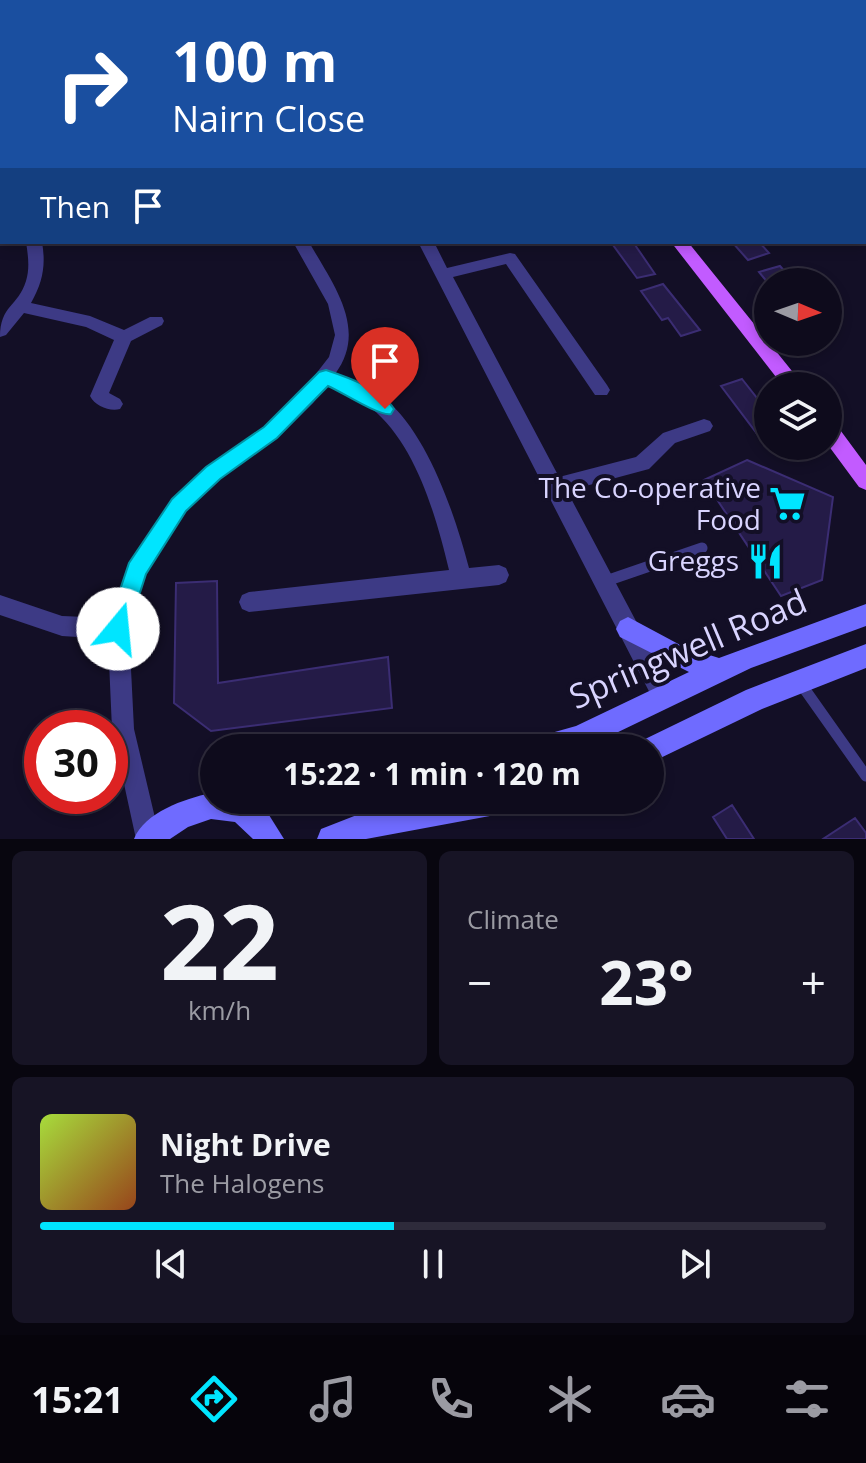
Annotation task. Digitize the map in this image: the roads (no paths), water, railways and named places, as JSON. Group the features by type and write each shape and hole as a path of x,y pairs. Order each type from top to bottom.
{"main road":[{"path":"681,244 783,372"},
{"path":"842,446 866,481"},
{"path":"850,456 866,471"},
{"name":"Springwell Road","path":"586,734 719,670 816,631 866,615"},
{"path":"628,629 679,657 719,670"},
{"path":"664,744 799,681 866,656"},
{"path":"148,839 171,819 200,808"},
{"path":"244,814 258,822 270,839"},
{"path":"331,839 367,825 428,814"}],"street":[{"path":"0,331 35,287 39,261 35,244"},
{"path":"148,839 123,729 118,629 136,570 179,505 213,473 271,433 326,377 337,359 343,335 336,304 302,244"},
{"path":"427,244 663,695"},
{"path":"444,274 510,258 601,390"},
{"path":"20,306 90,322 124,337"},
{"path":"114,404 99,396 124,337 156,321"},
{"path":"326,377 361,393 385,409 403,430 453,544 461,578"},
{"path":"552,487 642,463 669,438 704,426"},
{"path":"249,602 499,575"},
{"path":"0,605 62,626 118,629"}],"lane":[{"path":"603,582 702,548"},
{"path":"799,681 866,776"}],"place":[{"name":"The Co-operative Food","path":"787,504"},
{"name":"Greggs","path":"765,561"}]}
